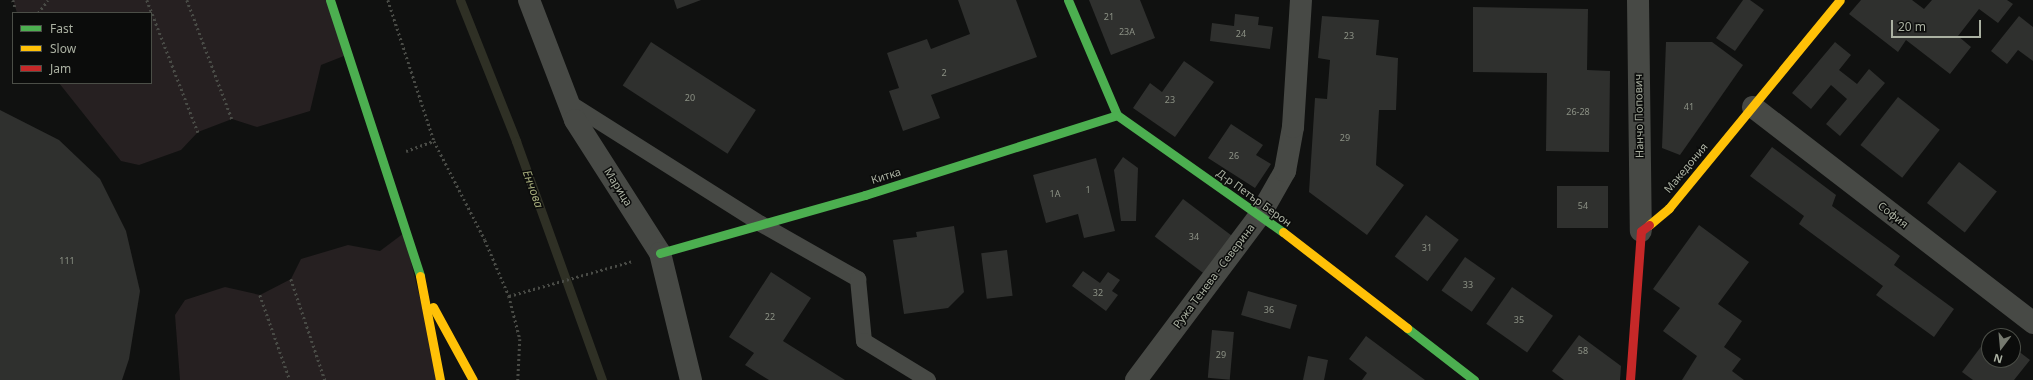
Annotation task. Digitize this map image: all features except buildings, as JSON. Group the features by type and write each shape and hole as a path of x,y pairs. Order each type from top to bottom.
{"street":[{"path":"330,0 424,290 440,379"},
{"name":"Марица","path":"528,0 575,120 660,253 691,380"},
{"path":"1068,0 1117,115"},
{"name":"Ружа Тенева - Северина","path":"1136,380 1260,215 1285,171 1293,127 1300,0"},
{"name":"Нанчо Попович","path":"1638,0 1641,231"},
{"name":"Македония","path":"1641,231 1669,208 1840,0"},
{"name":"София","path":"1753,107 2033,323"},
{"name":"Д-р Петър Берон","path":"1117,115 1260,215 1474,380"},
{"name":"Китка","path":"660,253 761,224 1117,115"},
{"path":"1630,380 1641,231"},
{"path":"424,290 473,380"}],"lane":[{"path":"568,102 761,224 858,279 864,341 928,380"}],"path":[{"path":"13,0 16,8"},
{"path":"39,12 48,0"},
{"path":"147,0 152,12"},
{"path":"187,0 232,119"},
{"path":"388,0 434,140 485,240 509,296 520,339 518,380"},
{"path":"152,13 198,132"},
{"path":"509,296 660,253"},
{"path":"291,279 325,380"},
{"path":"260,295 290,380"}],"shaded area":[{"path":"13,0 330,0 349,54 321,65 310,111 257,127 232,119 198,132 181,150 139,165 121,161 60,84 152,84 152,12 17,12"},
{"path":"404,233 440,380 180,380 175,315 185,300 225,287 260,295 291,279 301,259 348,245 380,251"}],"waterway":[{"name":"Енчова","path":"460,0 516,141 602,380"}],"traffic: fast":[{"path":"330,0 420,276"},
{"path":"1068,0 1117,115 1283,232"},
{"path":"660,253 865,195 1117,115"},
{"path":"1407,328 1474,380"}],"traffic: slow":[{"path":"1649,225 1669,208 1840,0"},
{"path":"1283,232 1407,328"},
{"path":"420,276 440,380"},
{"path":"433,307 473,380"}],"traffic: jam":[{"path":"1630,380 1641,231 1649,225"}]}
